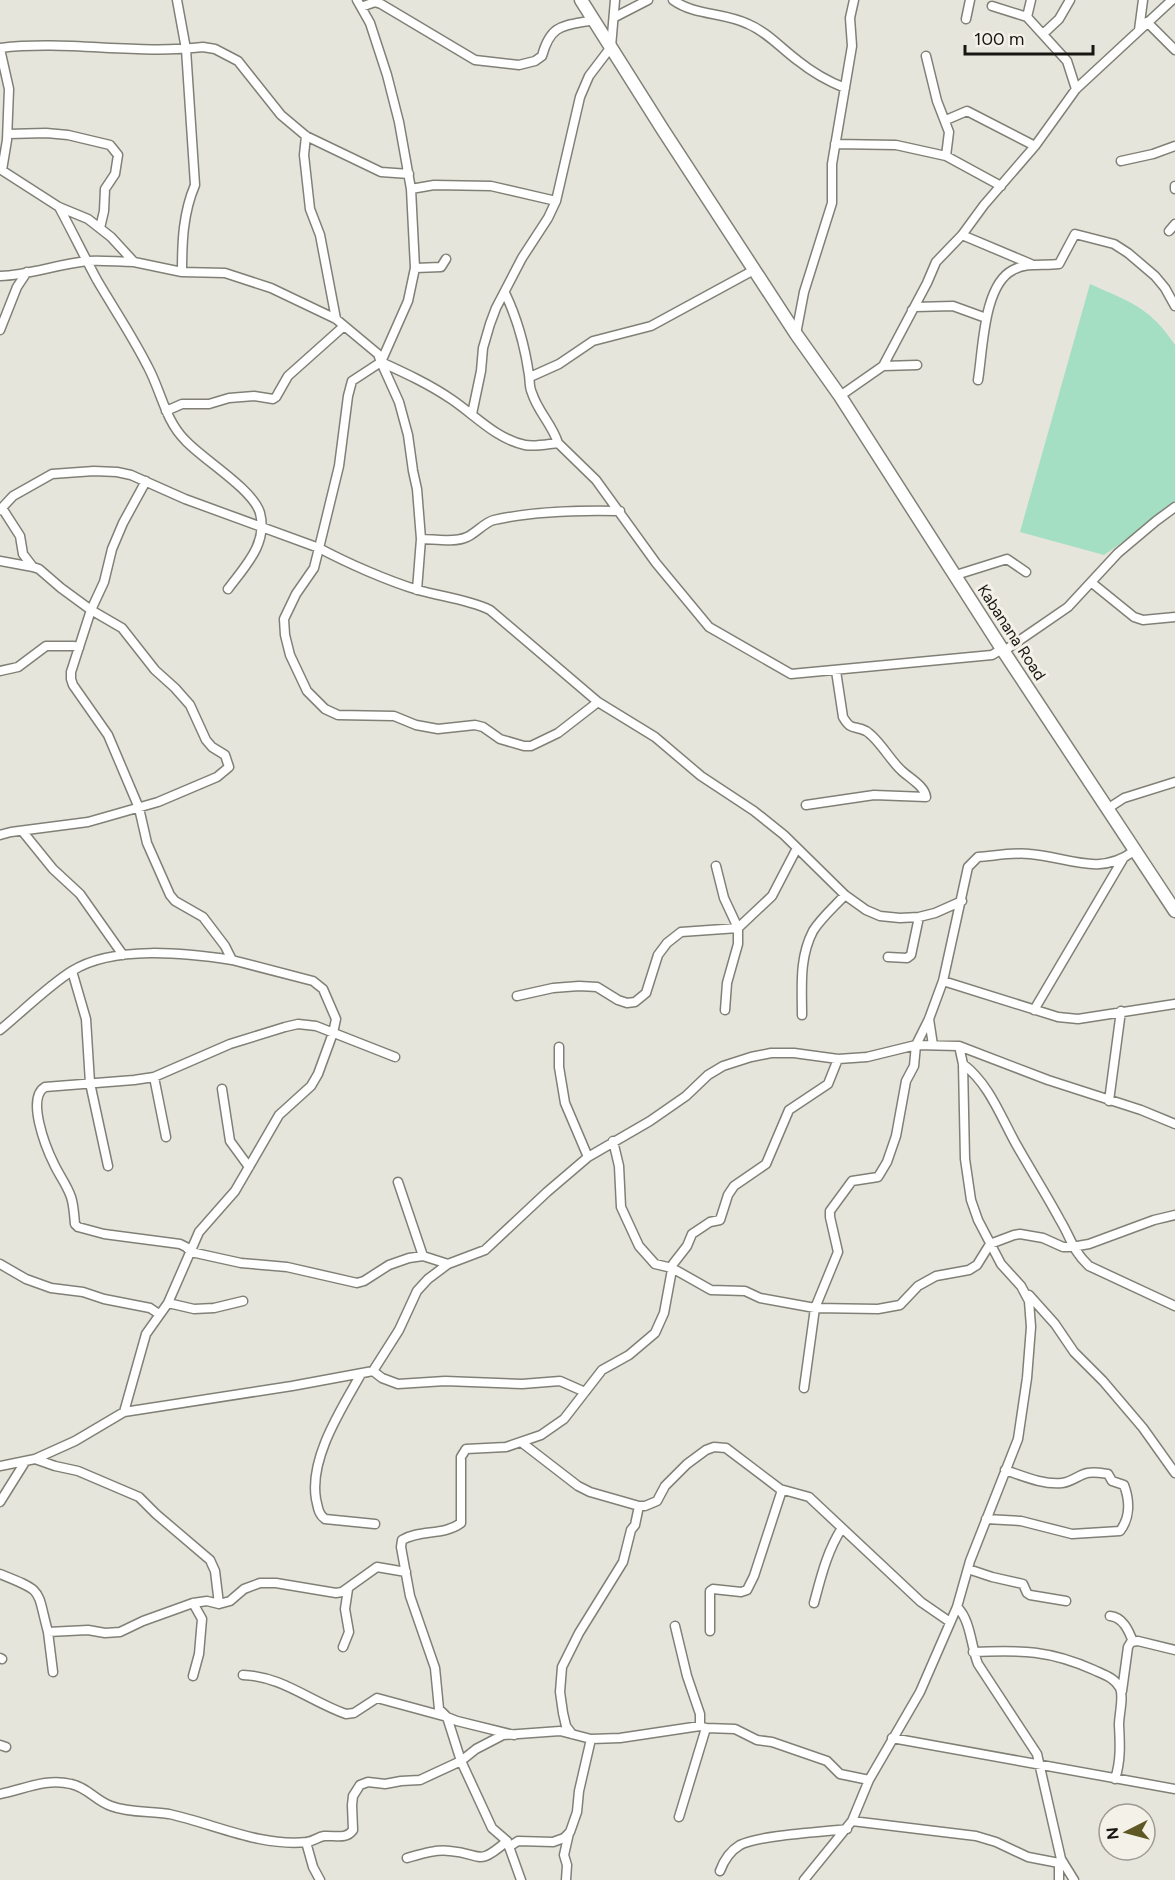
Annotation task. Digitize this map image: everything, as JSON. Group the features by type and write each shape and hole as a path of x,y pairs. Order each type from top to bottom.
{"street":[{"path":"177,0 186,49 195,185 188,201 182,238 182,272"},
{"name":"Kabanana Road","path":"581,0 754,270 840,396 1003,650 1175,911"},
{"path":"472,414 482,371 483,348 487,334 496,308 556,201 580,96 589,76 611,47 615,0"},
{"path":"615,17 648,0"},
{"path":"673,0 685,8 728,16 750,24 766,34 819,77 845,88"},
{"path":"796,334 804,292 832,203 832,164 852,46 850,18 854,0"},
{"path":"966,18 970,0"},
{"path":"1027,17 1031,0"},
{"path":"1043,34 1059,19 1070,0"},
{"path":"1139,30 1143,0"},
{"path":"840,396 883,366 936,262 962,235 1035,146 1076,89 1172,0"},
{"path":"594,20 564,25 548,37 542,56 528,62 510,65 475,60 381,4 359,3 370,23 399,122 411,189 415,268 408,301 381,362 352,381 349,389 339,466 314,568 296,594 284,619 285,636 298,675 307,691 325,710 338,715 394,716 416,725 438,729 475,725 483,727 500,739 531,746 558,733 598,702"},
{"path":"992,6 1027,17 1067,61 1076,89"},
{"path":"1147,22 1175,50"},
{"path":"134,262 111,237 88,219 59,207 1,169 8,134 9,90 0,49 38,45 128,50 209,47 238,61 281,115 306,136 381,172 409,174"},
{"path":"926,56 937,101 950,134 946,156"},
{"path":"946,120 967,111 1035,146"},
{"path":"8,134 68,135 110,145 118,155 115,174 105,189 104,211 100,228"},
{"path":"306,136 304,155 310,208 320,236 336,319"},
{"path":"835,144 896,145 946,156 1001,186"},
{"path":"1120,161 1153,154 1175,146"},
{"path":"411,189 434,185 491,186 556,201"},
{"path":"59,207 150,369 166,411 185,441 250,498 259,510 262,538 228,590"},
{"path":"978,380 986,318 994,295 1006,274 1032,264 1059,264 1075,234 1114,244 1128,253 1155,276 1175,306"},
{"path":"962,235 1032,264"},
{"path":"415,268 441,267 446,260"},
{"path":"0,276 17,276 27,272 88,261 134,262 182,272 225,273 271,288 336,319 378,354 399,402 408,435 417,489 421,539 417,590"},
{"path":"530,376 559,364 593,341 657,323 754,270"},
{"path":"0,330 17,286 27,272"},
{"path":"506,293 516,321 530,376 530,390 534,400 554,429 558,443 596,480 656,563 709,627 791,674 992,655 1068,607 1118,553 1175,507"},
{"path":"910,313 915,307 953,306 986,318"},
{"path":"166,411 182,404 209,404 254,396 276,398 288,376 344,326"},
{"path":"381,362 451,399 484,426 511,440 527,446 558,443"},
{"path":"883,366 917,365"},
{"path":"33,567 23,555 20,536 1,509 13,496 52,474 94,471 131,475 184,499 319,548 417,590 476,603 490,610 598,702 655,737 701,776 754,811 822,870 845,895 866,910 880,916 919,917 935,913 962,901"},
{"path":"146,481 112,549 104,582 91,610 71,672 73,685 108,735 139,808 147,843 170,895 175,901 203,917 225,946 232,960"},
{"path":"421,539 461,539 475,533 491,520 542,513 620,511"},
{"path":"956,575 1002,559 1012,561 1026,572"},
{"path":"0,561 39,569 60,588 122,628 155,670 186,701 206,740 225,755 229,763 228,770 217,777 139,808 88,822 0,835"},
{"path":"1092,583 1134,617 1143,620 1175,617"},
{"path":"0,671 18,667 46,646 79,648"},
{"path":"806,805 874,795 926,797 924,790 899,769 867,732 851,728 847,723 843,717 836,671"},
{"path":"1107,809 1124,798 1175,782"},
{"path":"23,832 40,855 80,894 123,955"},
{"path":"517,996 553,988 579,986 597,987 618,1000 627,1003 635,1002 646,993 658,955 667,942 681,932 738,928 772,896 797,848"},
{"path":"1034,1010 1123,859 1134,851"},
{"path":"804,1388 815,1308 838,1252 830,1211 852,1181 878,1177 887,1162 896,1136 906,1081 914,1066 916,1045 929,1019 943,981 968,867 978,857 1027,853 1051,856 1082,865 1123,859"},
{"path":"716,866 724,898 738,928 738,944 726,983 725,1010"},
{"path":"802,1016 801,976 804,953 813,931 845,895"},
{"path":"888,957 907,958 911,955 919,917"},
{"path":"0,1030 72,972 87,964 123,955 195,956 232,960 313,981 323,990 332,1006 336,1019 318,1074 311,1086 279,1115 235,1191 199,1232 168,1303 146,1334 124,1413"},
{"path":"72,972 86,1019 90,1083 108,1166"},
{"path":"943,981 1058,1017 1078,1019 1175,1004"},
{"path":"1109,1101 1121,1011"},
{"path":"929,1019 933,1045"},
{"path":"395,1057 316,1026 298,1024 285,1026 230,1044 154,1077 45,1087 39,1090 37,1096 40,1125 54,1164 70,1196 75,1224 78,1227 104,1234 180,1244 191,1252 241,1263 287,1267 357,1283 364,1281 389,1264 423,1256 448,1264"},
{"path":"0,1466 35,1459 75,1441 124,1413 373,1371 399,1329 417,1291 428,1279 448,1264 485,1250 588,1157 686,1096 708,1075 723,1066 771,1053 794,1053 838,1059 867,1057 916,1045 959,1046 1175,1124"},
{"path":"959,1046 963,1064 963,1127 967,1186 978,1221 1001,1264 1055,1324 1074,1352 1103,1381 1143,1428 1175,1473"},
{"path":"559,1047 565,1103 588,1157"},
{"path":"521,1880 508,1844 492,1828 461,1761 447,1717 439,1709 435,1668 410,1596 401,1547 402,1539 418,1534 444,1531 461,1523 461,1457 463,1451 472,1447 506,1447 541,1435 564,1419 602,1370 630,1354 655,1333 664,1313 672,1268 692,1234 710,1222 720,1220 728,1195 734,1186 766,1164 789,1110 828,1084 838,1059"},
{"path":"963,1064 975,1073 992,1097 1022,1155 1062,1222 1072,1247 1089,1266 1175,1306"},
{"path":"154,1077 166,1137"},
{"path":"222,1089 230,1141 249,1167"},
{"path":"613,1141 619,1166 621,1207 639,1246 655,1264 672,1268 711,1290 745,1291 760,1298 815,1308 878,1309 900,1305 918,1286 936,1276 969,1270 977,1265 990,1244 1020,1234 1043,1238 1063,1247 1072,1247 1089,1244 1154,1220 1175,1215"},
{"path":"398,1182 423,1256"},
{"path":"0,1264 26,1279 51,1288 83,1292 104,1299 150,1308 159,1314"},
{"path":"804,1880 850,1825 869,1780 920,1692 957,1607 986,1519 1018,1439 1028,1378 1031,1327 1029,1302 1021,1286"},
{"path":"168,1303 194,1309 214,1308 243,1301"},
{"path":"373,1371 382,1378 398,1384 445,1381 522,1384 561,1381 585,1392"},
{"path":"361,1374 330,1430 314,1479 315,1491 318,1512 325,1520 375,1524"},
{"path":"521,1442 578,1486 590,1492 639,1506 657,1501 665,1486 687,1464 714,1447 726,1449 782,1490 809,1497 921,1602 950,1622"},
{"path":"35,1459 78,1471 139,1497 210,1560 215,1571 219,1604"},
{"path":"0,1502 25,1462"},
{"path":"986,1519 1021,1521 1072,1534 1120,1531 1127,1522 1127,1493 1124,1485 1112,1481 1108,1474 1082,1474 1072,1481 1061,1483 1032,1479 1005,1470"},
{"path":"710,1631 710,1591 713,1589 741,1592 747,1590 754,1576 782,1490"},
{"path":"573,1734 566,1726 563,1713 560,1692 562,1667 579,1632 623,1562 639,1506"},
{"path":"814,1603 834,1540 842,1528"},
{"path":"48,1632 88,1630 105,1633 120,1632 193,1603 207,1601 219,1604 230,1601 244,1589 260,1583 276,1583 336,1593 348,1589 362,1576 377,1567 406,1572"},
{"path":"968,1569 992,1578 1023,1584 1030,1595 1066,1601"},
{"path":"0,1574 28,1585 36,1591 41,1601 48,1632 53,1672"},
{"path":"343,1647 349,1632 345,1609 348,1589"},
{"path":"193,1603 202,1619 199,1654 193,1676"},
{"path":"957,1607 966,1619 973,1652 993,1689 1037,1754 1060,1861 1059,1880"},
{"path":"1110,1616 1125,1625 1133,1642"},
{"path":"675,1626 703,1727 679,1817"},
{"path":"1115,1779 1120,1745 1119,1717 1128,1647 1131,1642 1138,1641 1175,1650"},
{"path":"973,1652 1042,1652 1073,1661 1111,1678 1122,1691"},
{"path":"243,1675 276,1681 346,1714 354,1713 378,1698 514,1735"},
{"path":"0,1794 42,1782 70,1783 86,1790 109,1806 168,1814 254,1838 306,1842 322,1836 344,1837 350,1834 353,1830 353,1796 360,1785 368,1782 385,1784 420,1780 461,1761 476,1749 503,1735 560,1731 591,1738 620,1738 703,1727 735,1729 757,1740 772,1742 827,1761 840,1774 869,1780"},
{"path":"566,1880 567,1865 564,1855 577,1812 579,1791 591,1738"},
{"path":"892,1738 1175,1789"},
{"path":"720,1871 724,1860 742,1844 850,1825 976,1836 996,1842 1028,1857 1060,1861 1074,1880"},
{"path":"407,1858 447,1850 472,1857 488,1856 518,1840 553,1842 564,1838 570,1832"},
{"path":"306,1842 313,1868 320,1880"}],"green space":[{"path":"1090,284 1128,301 1148,314 1175,345 1175,505 1104,555 1020,532"}]}
